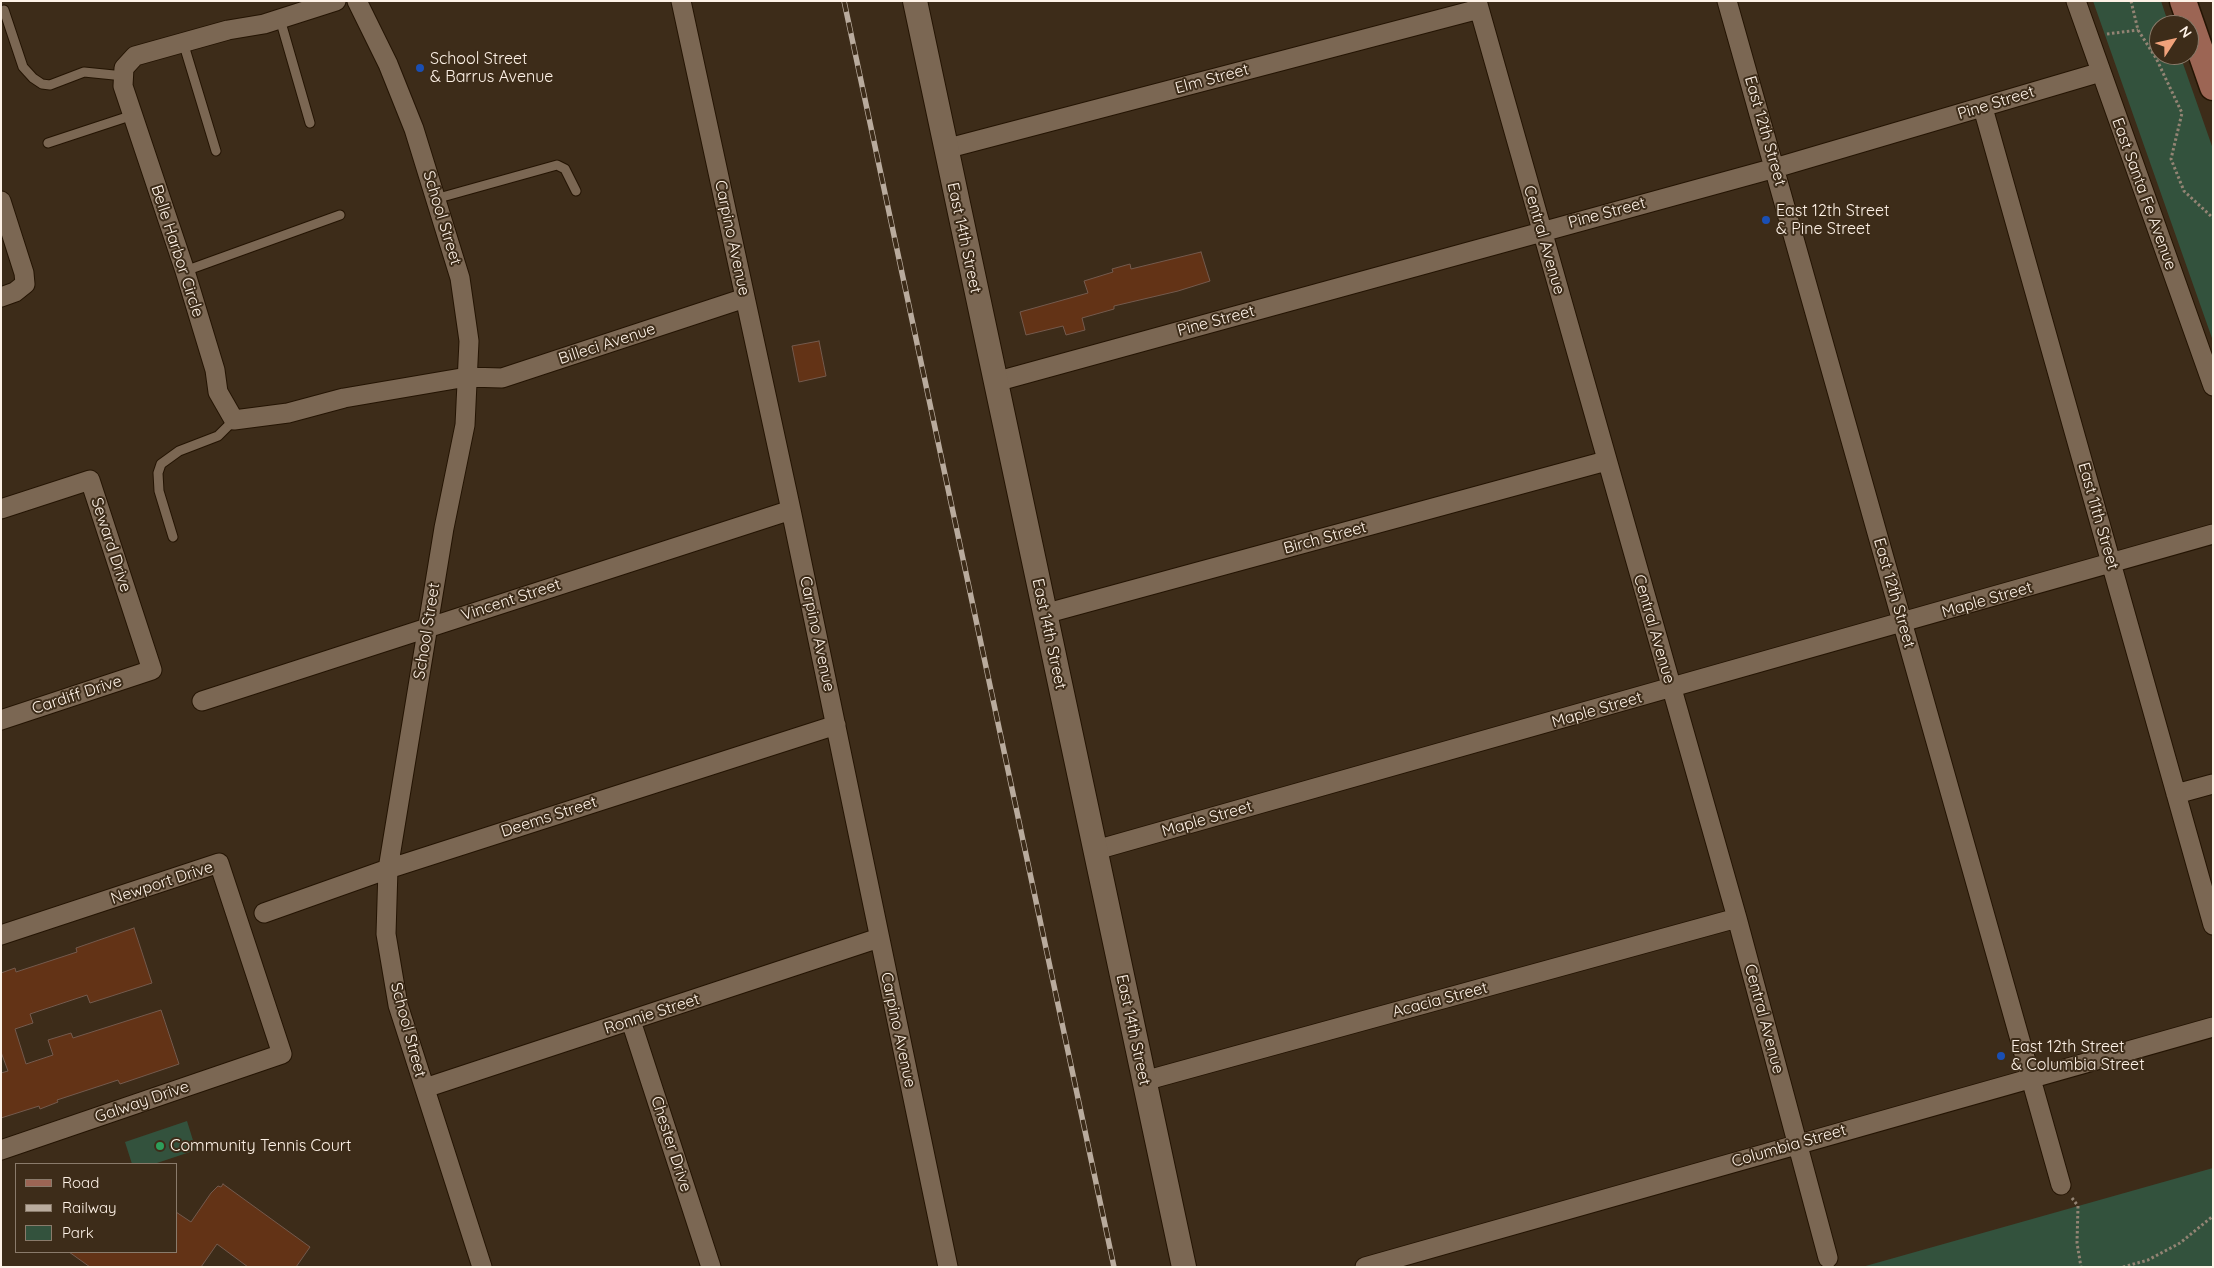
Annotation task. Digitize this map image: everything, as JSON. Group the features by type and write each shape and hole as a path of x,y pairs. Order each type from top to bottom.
{"main road":[{"path":"2183,1 2213,87"}],"street":[{"path":"124,76 124,68 135,56 183,42 280,19 336,1"},
{"name":"School Street","path":"357,1 391,72 414,129 460,278 469,341 465,426 427,627 388,869 386,934 398,1005 482,1267"},
{"name":"Carpino Avenue","path":"681,1 791,510 948,1267"},
{"name":"East 14th Street","path":"915,1 1184,1267"},
{"name":"East 12th Street","path":"1727,1 2061,1185"},
{"name":"East Santa Fe Avenue","path":"2076,1 2213,386"},
{"name":"Elm Street","path":"945,149 1478,5"},
{"name":"Central Avenue","path":"1478,5 1737,918 1828,1258"},
{"name":"Pine Street","path":"995,382 1775,168 2101,72"},
{"name":"Belle Harbor Circle","path":"124,76 123,86 185,271 215,370 218,392 234,420"},
{"name":"East 11th Street","path":"1983,108 2213,925"},
{"path":"1,201 24,273 25,284 15,292 1,296"},
{"name":"Billeci Avenue","path":"467,377 502,378 745,298"},
{"path":"234,420 288,413 344,398 467,377"},
{"name":"Birch Street","path":"1044,614 1606,461"},
{"name":"Seward Drive","path":"1,509 90,480 152,670"},
{"name":"Vincent Street","path":"202,701 791,510"},
{"name":"Maple Street","path":"1096,850 1671,690 2111,565 2213,534"},
{"name":"Cardiff Drive","path":"1,720 152,670"},
{"name":"Deems Street","path":"264,913 388,869 836,725"},
{"path":"2176,794 2213,784"},
{"name":"Newport Drive","path":"1,936 219,863 282,1054"},
{"name":"Acacia Street","path":"1144,1081 1737,918"},
{"name":"Ronnie Street","path":"425,1088 879,938"},
{"name":"Chester Drive","path":"631,1021 711,1267"},
{"name":"Columbia Street","path":"1365,1267 2213,1027"},
{"name":"Galway Drive","path":"1,1150 282,1054"}],"lane":[{"path":"4,10 23,67 33,78 42,84 50,84 84,72 124,76"},
{"path":"280,19 310,123"},
{"path":"183,42 216,151"},
{"path":"48,142 133,115"},
{"path":"436,199 557,165 566,169 576,192"},
{"path":"185,271 340,215"},
{"path":"173,538 159,490 158,473 161,464 168,457 179,451 218,436 234,420"}],"path":[{"path":"2130,1 2138,30 2156,58 2182,114 2171,158 2184,190 2213,218"},
{"path":"2089,36 2138,30"},
{"path":"2061,1185 2078,1206 2077,1243 2081,1267"},
{"path":"2123,1267 2148,1260 2165,1252 2180,1243 2213,1216"}],"green space":[{"path":"2093,1 2161,1 2166,15 2149,15 2149,65 2184,65 2213,149 2213,341"},
{"name":"Community Tennis Court","path":"187,1121 196,1150 157,1163 132,1163 125,1142"},
{"path":"2213,1168 2213,1267 1862,1267"}],"building":[{"path":"1201,252 1210,281 1178,291 1114,306 1114,309 1082,318 1085,330 1066,335 1063,326 1026,335 1020,312 1088,293 1084,281 1113,272 1112,269 1130,264 1131,269"},
{"path":"819,341 826,376 799,382 792,346"},
{"path":"134,928 152,983 90,1003 87,995 30,1014 33,1023 15,1029 26,1064 53,1055 48,1040 71,1033 73,1038 161,1010 179,1064 120,1084 118,1080 57,1100 58,1102 40,1109 39,1106 1,1118 1,1073 8,1071 1,1052 1,973 15,968 16,972 77,952 76,948"},
{"path":"223,1184 310,1247 296,1267 248,1267 217,1244 201,1267 90,1267 70,1253 178,1253 178,1213 191,1222 211,1193 218,1186 221,1187"}],"railway":[{"path":"844,1 1114,1267"}],"place":[{"name":"School Street & Barrus Avenue","path":"420,68"},
{"name":"East 12th Street & Pine Street","path":"1766,220"},
{"name":"East 12th Street & Columbia Street","path":"2001,1056"},
{"name":"Community Tennis Court","path":"160,1146"}]}
